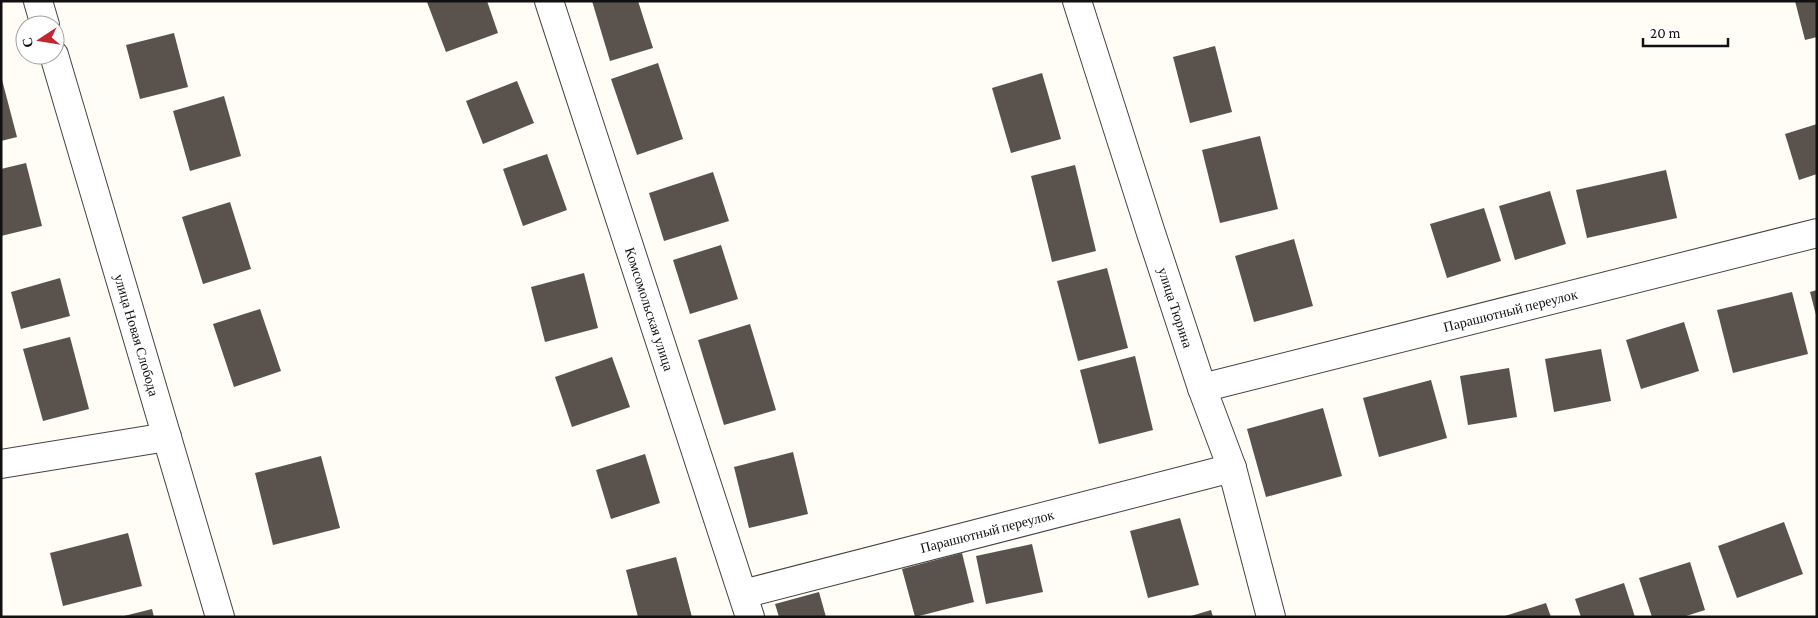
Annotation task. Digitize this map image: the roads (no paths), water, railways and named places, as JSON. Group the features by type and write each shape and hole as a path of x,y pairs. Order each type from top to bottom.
{"street":[{"path":"38,1 43,15"},
{"name":"Комсомольская улица","path":"549,1 747,605"},
{"name":"улица Тюрина","path":"1077,1 1202,388 1232,468 1271,617"},
{"name":"улица Новая Слобода","path":"57,65 220,617"},
{"name":"Парашютный переулок","path":"1202,388 1817,233"},
{"path":"1,464 167,437"},
{"name":"Парашютный переулок","path":"747,605 1232,468"}]}
